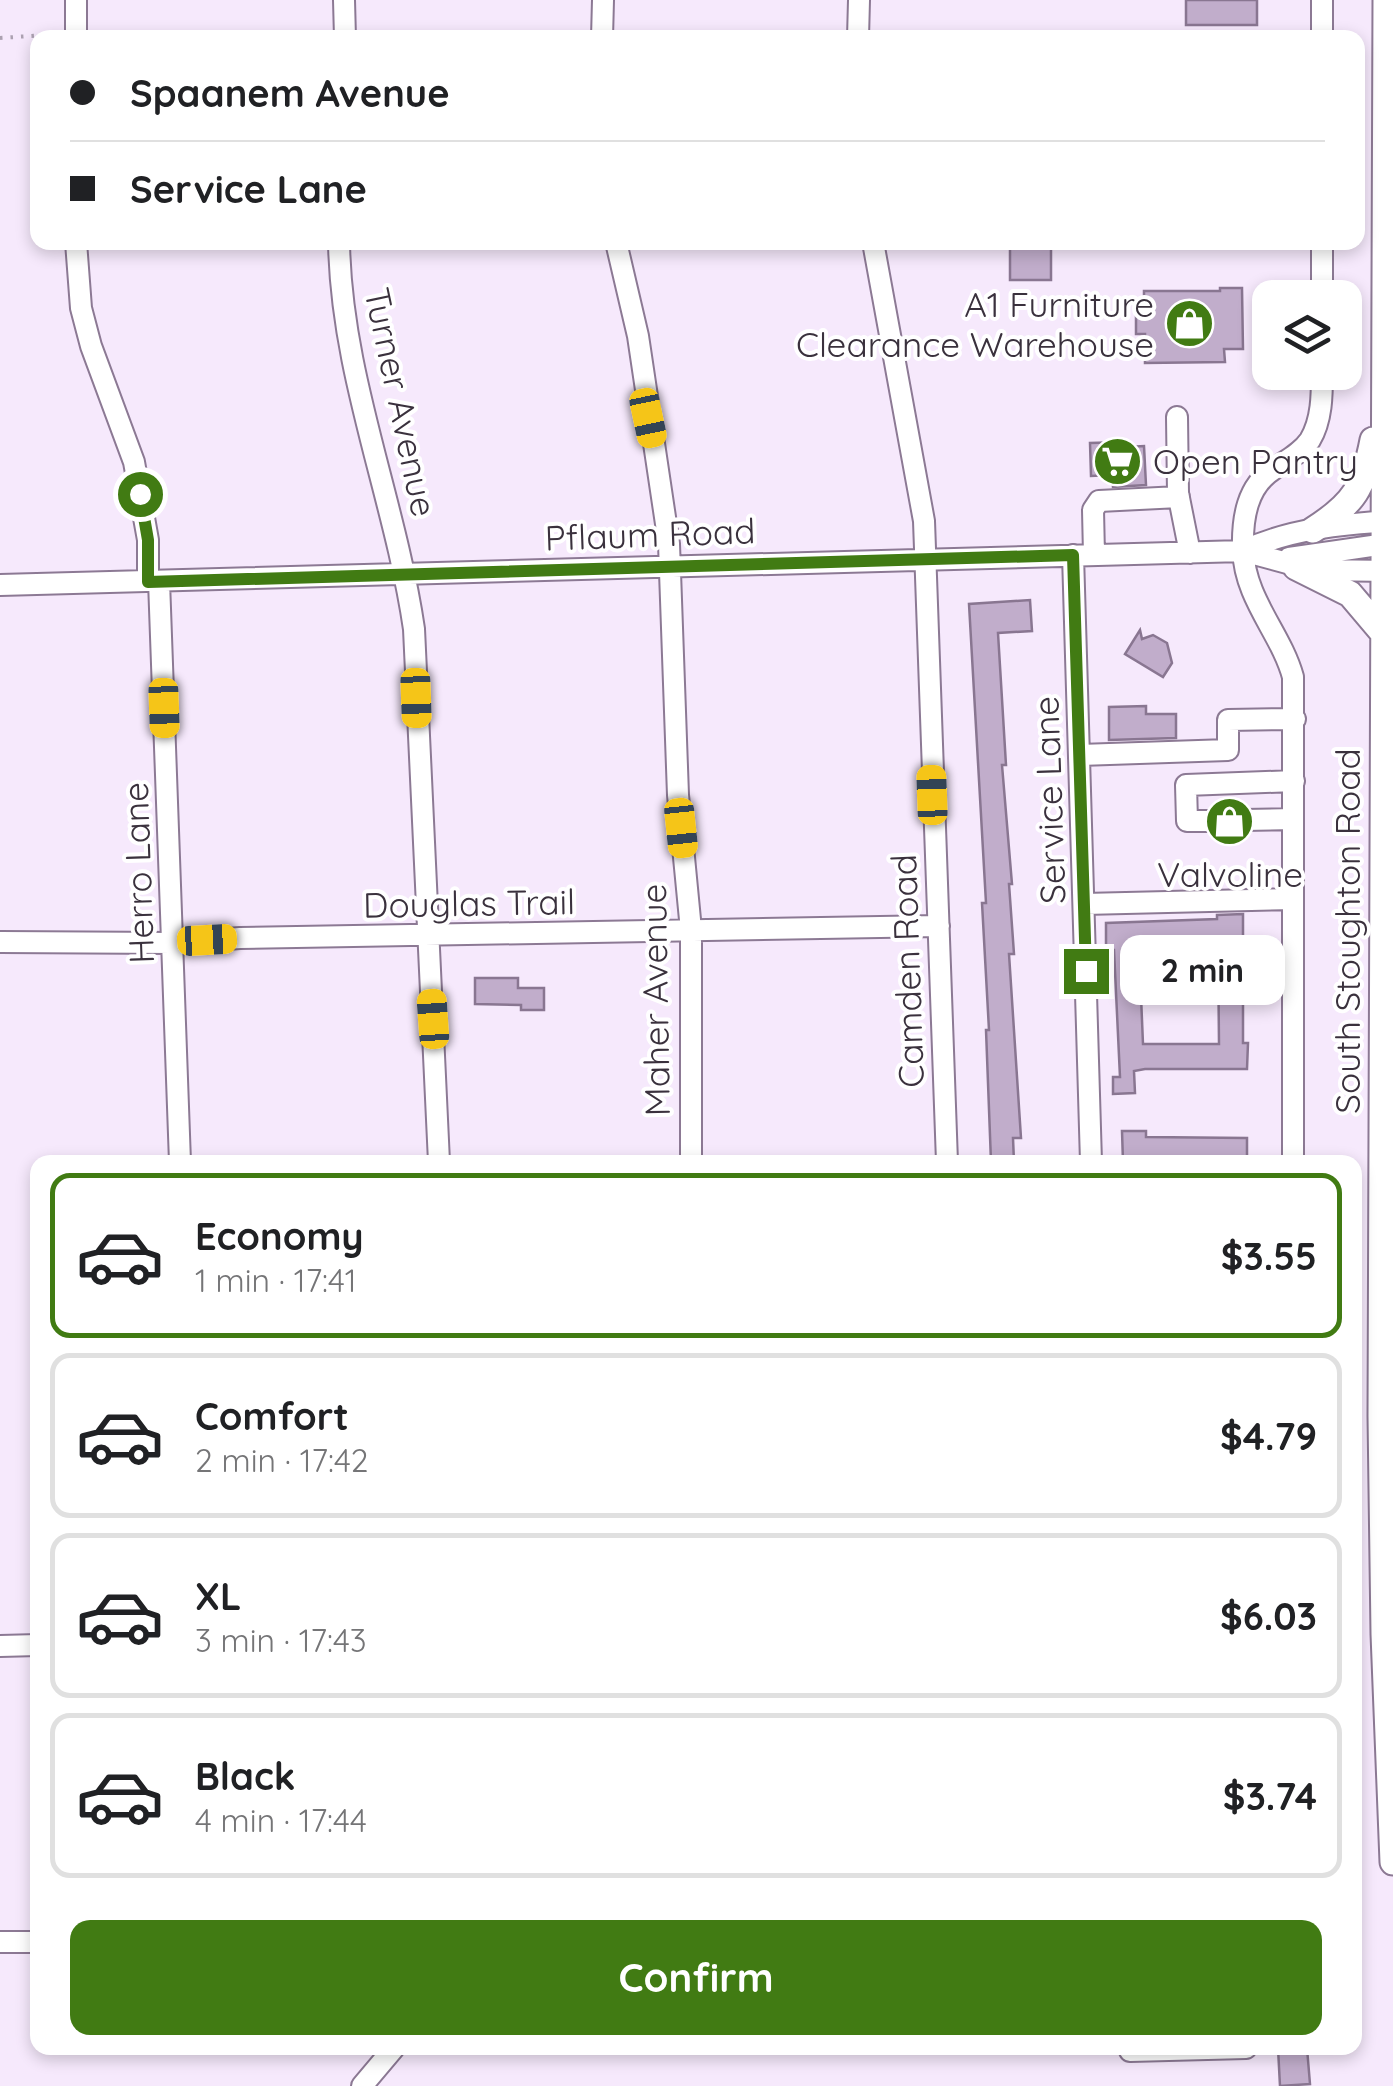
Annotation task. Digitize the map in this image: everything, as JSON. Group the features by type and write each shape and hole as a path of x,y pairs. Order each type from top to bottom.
{"main road":[{"name":"South Stoughton Road","path":"1386,0 1386,412 1390,547 1383,633 1381,1435 1393,1862"},
{"path":"1387,191 1393,222"},
{"path":"1313,530 1335,516 1359,490 1386,412"},
{"path":"1296,566 1350,594 1383,633"}],"street":[{"path":"76,0 76,30"},
{"path":"344,0 344,30"},
{"path":"602,30 603,0"},
{"path":"858,30 859,0"},
{"path":"1322,0 1322,30"},
{"name":"Herro Lane","path":"77,250 84,321 134,462 154,581 180,1155"},
{"name":"Turner Avenue","path":"339,250 344,326 406,575 414,629 439,1155"},
{"name":"Maher Avenue","path":"618,250 638,336 648,418 665,502 678,795 691,930 691,1155"},
{"name":"Camden Road","path":"875,250 919,485 926,559 947,1155"},
{"path":"1322,250 1322,280"},
{"path":"1293,1155 1293,677 1286,652 1266,625 1256,602 1243,551 1252,489 1312,436 1320,412 1321,390"},
{"path":"1177,417 1179,497 1190,554"},
{"name":"Service Lane","path":"1091,1155 1080,755 1084,555 1093,510 1099,501 1179,497"},
{"name":"Pflaum Road","path":"1243,551 1266,540 1313,530 1390,547"},
{"path":"1243,551 1295,558 1390,547"},
{"name":"Pflaum Road","path":"0,585 1243,551 1334,572 1390,547"},
{"path":"1080,755 1228,750 1228,720 1294,719"},
{"path":"1217,821 1187,821 1186,785 1294,782"},
{"path":"1244,820 1294,819"},
{"path":"1084,904 1293,899"},
{"name":"Douglas Trail","path":"0,942 173,943 240,938 938,926"},
{"path":"0,1646 30,1645"},
{"path":"0,1942 30,1942"},
{"path":"362,2086 388,2055"}],"path":[{"path":"0,38 30,37"}],"building":[{"path":"1186,0 1257,0 1257,25 1186,25"},
{"path":"1010,250 1051,250 1051,280 1010,280"},
{"name":"A1 Furniture Clearance Warehouse","path":"1242,288 1243,349 1224,349 1225,362 1145,363 1145,334 1136,334 1136,314 1144,314 1144,291"},
{"name":"Open Pantry","path":"1125,442 1125,447 1144,446 1146,485 1113,487 1112,475 1091,476 1090,443"},
{"path":"1030,600 1032,631 998,633 1006,765 1002,765 1012,884 1014,954 1009,954 1021,1138 1013,1138 1014,1155 991,1155 982,903 986,903 969,604"},
{"path":"1140,630 1142,639 1153,635 1167,643 1172,663 1163,677 1125,654"},
{"path":"1146,706 1146,714 1176,714 1176,738 1109,740 1109,707"},
{"path":"1243,914 1243,1043 1248,1043 1247,1069 1134,1071 1135,1093 1113,1094 1113,1077 1120,1077 1114,950 1106,950 1106,923 1217,919 1217,915","holes":["1218,944 1219,1044 1143,1044 1139,948"]},
{"path":"475,978 518,978 518,988 544,988 544,1010 475,1004"},
{"path":"1122,1131 1146,1131 1146,1137 1247,1138 1247,1155 1123,1155"},
{"path":"1278,2055 1308,2055 1310,2084 1280,2086"}],"place":[{"name":"A1 Furniture Clearance Warehouse","path":"1189,324"},
{"name":"Open Pantry","path":"1118,461"},
{"name":"Valvoline","path":"1230,822"}],"route":[{"path":"140,494 148,540 148,582 1073,555 1086,971"}]}
